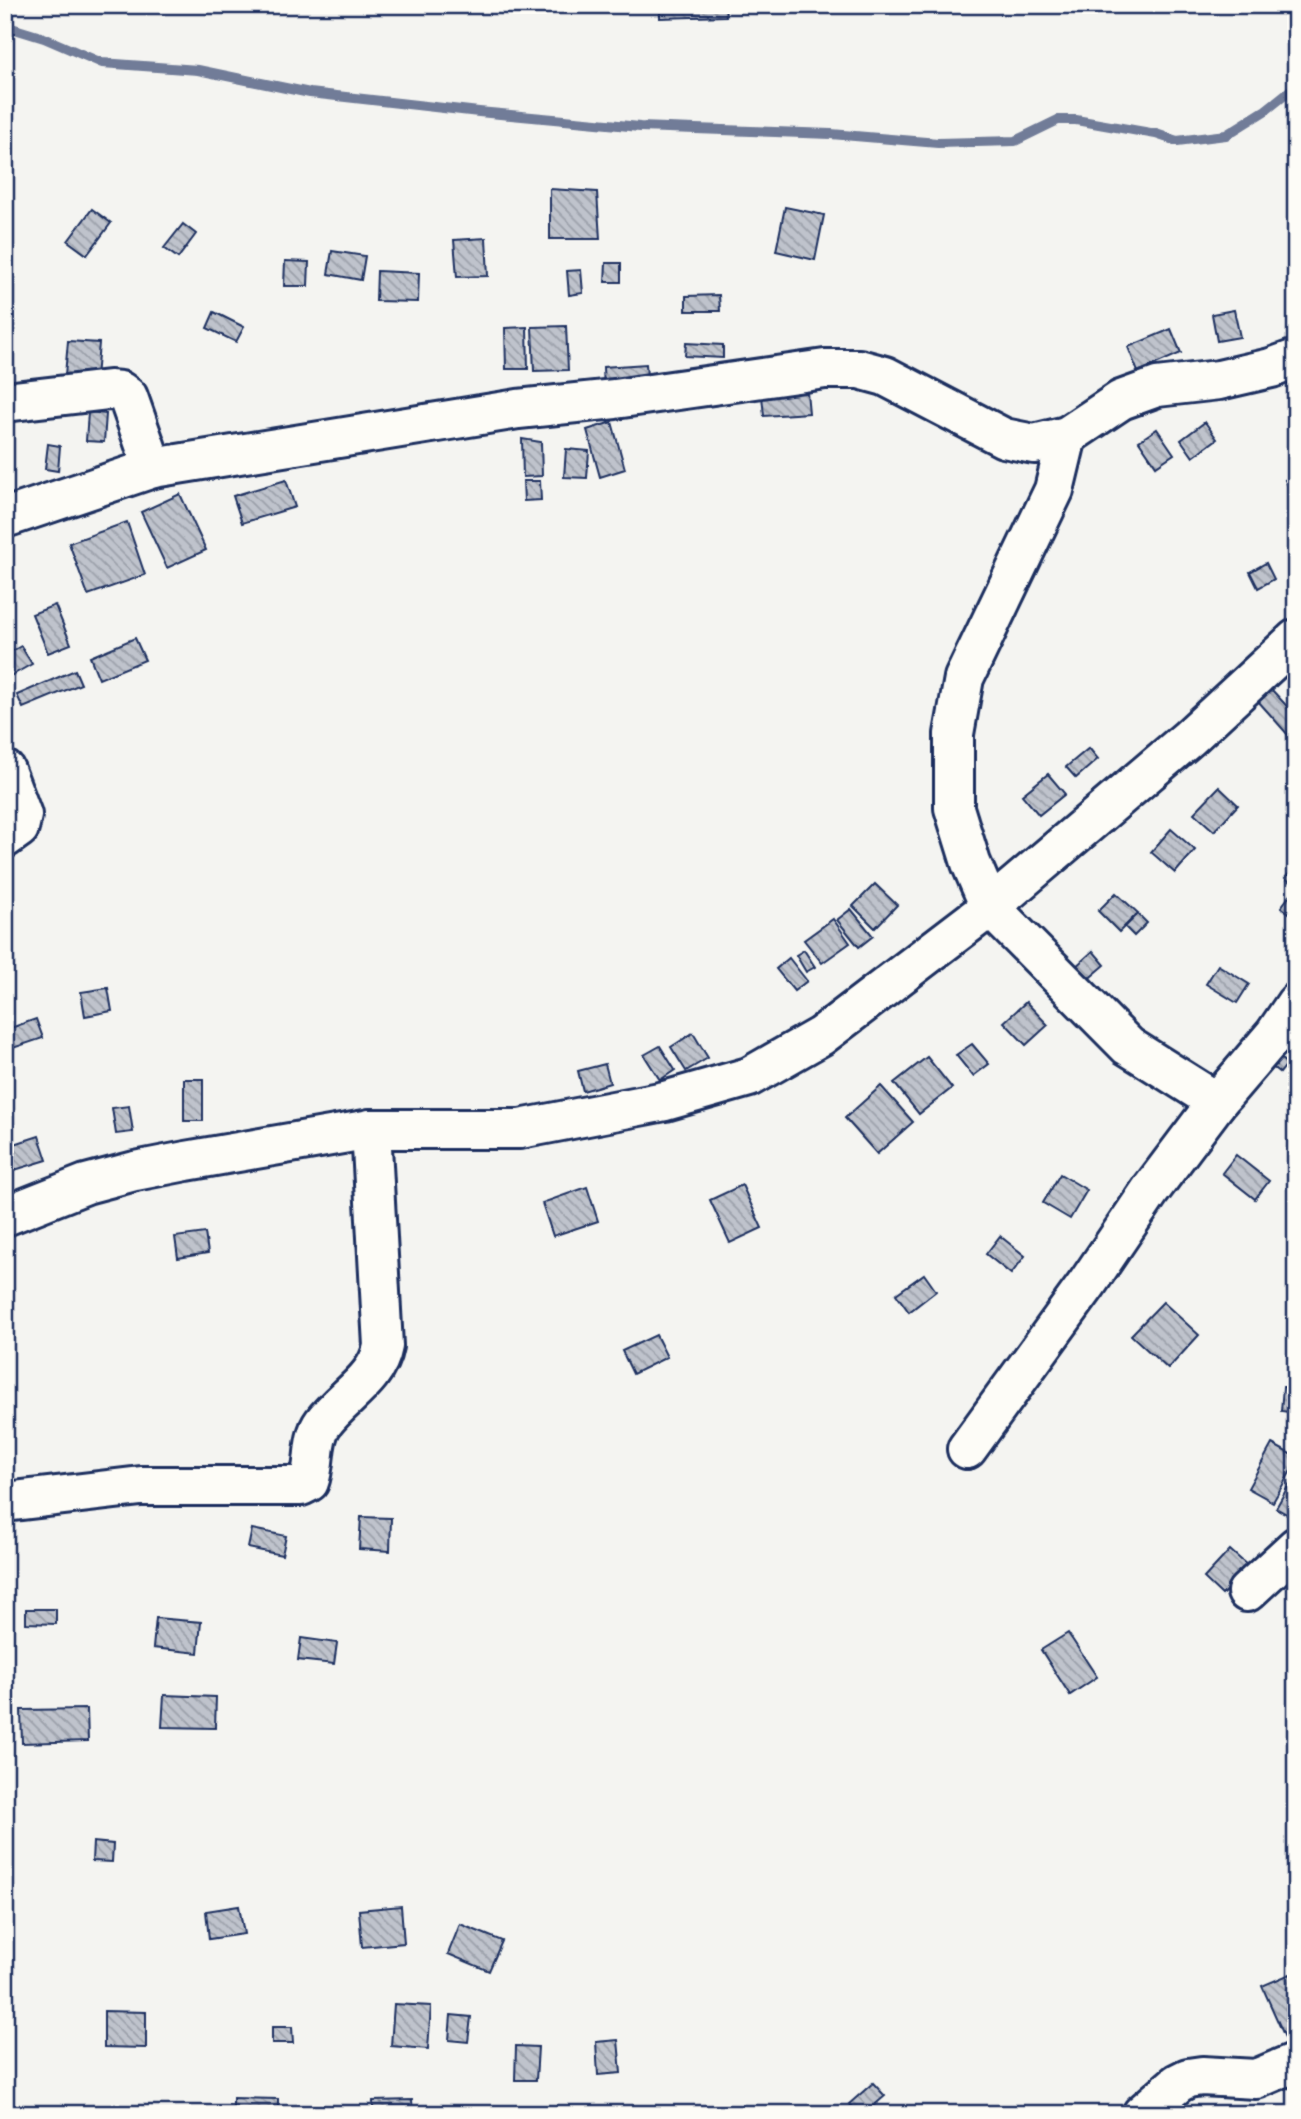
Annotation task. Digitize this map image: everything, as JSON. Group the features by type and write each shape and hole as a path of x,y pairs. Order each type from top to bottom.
{"street":[{"path":"5,518 153,468 518,409 615,399 825,369 859,369 885,376 1003,438 1034,444 1067,436 1121,400 1157,387 1219,380 1271,368 1296,359"},
{"path":"5,402 120,391 128,397 153,468"},
{"path":"1067,436 1054,490 964,678 956,723 954,808 971,863 990,907 1128,1046 1216,1102"},
{"path":"5,1216 86,1184 135,1171 371,1129 520,1129 665,1101 749,1077 821,1036 990,907 1189,738 1296,639"},
{"path":"5,770 22,815 19,828 5,838"},
{"path":"967,1449 1087,1284 1150,1191 1216,1102 1275,1034 1296,1003"},
{"path":"5,1502 142,1486 301,1486 309,1482 313,1472 317,1435 323,1423 374,1370 381,1359 383,1346 371,1129"},
{"path":"1247,1592 1296,1547"},
{"path":"1142,2114 1178,2083 1188,2078 1202,2076 1256,2079 1296,2062"}],"building":[{"path":"660,5 725,5 726,16 660,18"},
{"path":"550,189 597,192 600,239 550,239"},
{"path":"785,207 824,215 815,260 776,251"},
{"path":"92,209 111,223 87,255 68,241"},
{"path":"183,224 196,234 178,258 164,248"},
{"path":"486,238 488,276 457,277 454,240"},
{"path":"332,251 365,256 361,280 328,274"},
{"path":"285,261 309,262 308,286 284,286"},
{"path":"606,263 621,263 621,282 605,282"},
{"path":"581,270 583,293 569,295 567,271"},
{"path":"377,271 419,273 418,302 376,301"},
{"path":"719,295 720,311 686,311 686,296"},
{"path":"1234,310 1240,337 1217,341 1212,314"},
{"path":"214,312 244,327 236,342 207,328"},
{"path":"566,326 568,370 534,371 532,327"},
{"path":"527,327 528,369 506,369 505,328"},
{"path":"1171,329 1181,353 1138,372 1128,347"},
{"path":"68,341 99,343 96,378 65,375"},
{"path":"686,343 723,345 723,358 685,356"},
{"path":"646,364 648,389 604,392 603,367"},
{"path":"807,392 809,413 764,416 762,396"},
{"path":"88,412 106,414 104,442 86,441"},
{"path":"612,422 625,469 600,477 587,430"},
{"path":"1205,422 1217,439 1193,457 1181,440"},
{"path":"1157,429 1174,454 1156,466 1139,441"},
{"path":"522,439 541,442 542,476 523,477"},
{"path":"48,444 60,446 58,471 45,469"},
{"path":"566,449 589,451 587,478 564,477"},
{"path":"1296,474 1296,496 1294,497 1285,480"},
{"path":"286,480 295,507 242,523 233,496"},
{"path":"523,481 540,481 541,500 524,501"},
{"path":"180,494 206,550 167,568 141,512"},
{"path":"127,522 145,575 88,595 69,543"},
{"path":"1266,563 1274,579 1258,588 1250,572"},
{"path":"55,605 71,644 48,653 32,614"},
{"path":"135,638 145,660 99,679 90,657"},
{"path":"21,646 32,664 5,679 5,655"},
{"path":"75,670 81,684 23,708 17,695"},
{"path":"1271,689 1296,716 1296,730 1289,736 1258,701"},
{"path":"1089,748 1098,759 1076,778 1066,767"},
{"path":"1048,774 1065,794 1039,815 1022,795"},
{"path":"1219,787 1238,805 1214,831 1194,813"},
{"path":"1171,829 1195,850 1175,873 1151,852"},
{"path":"1296,866 1296,887 1285,878"},
{"path":"875,884 897,905 875,928 853,906"},
{"path":"1294,890 1296,892 1296,918 1281,907"},
{"path":"1116,893 1138,913 1119,932 1098,911"},
{"path":"851,909 873,936 859,947 837,920"},
{"path":"1138,914 1147,923 1134,936 1125,927"},
{"path":"833,919 850,943 822,963 804,940"},
{"path":"804,950 815,967 806,972 796,955"},
{"path":"1093,951 1105,965 1086,981 1075,967"},
{"path":"789,958 807,981 794,991 776,969"},
{"path":"1218,965 1249,984 1237,1003 1206,984"},
{"path":"108,988 112,1011 85,1016 81,992"},
{"path":"1026,1002 1048,1025 1026,1045 1004,1022"},
{"path":"36,1019 43,1038 7,1050 5,1030"},
{"path":"693,1033 708,1058 686,1071 671,1047"},
{"path":"972,1044 989,1064 973,1076 956,1055"},
{"path":"660,1046 675,1070 660,1080 644,1055"},
{"path":"1273,1052 1287,1064 1280,1073 1265,1061"},
{"path":"927,1057 952,1088 919,1114 894,1083"},
{"path":"605,1064 610,1083 583,1091 578,1071"},
{"path":"184,1079 203,1079 203,1121 184,1121"},
{"path":"881,1086 913,1122 877,1154 845,1118"},
{"path":"129,1106 133,1132 116,1134 112,1108"},
{"path":"39,1136 47,1160 5,1173 5,1147"},
{"path":"1236,1155 1269,1181 1255,1199 1222,1173"},
{"path":"1060,1174 1087,1190 1070,1219 1043,1203"},
{"path":"742,1185 762,1228 730,1243 710,1200"},
{"path":"587,1187 598,1221 553,1236 542,1203"},
{"path":"205,1233 208,1253 178,1258 175,1237"},
{"path":"1000,1236 1025,1256 1011,1274 986,1254"},
{"path":"924,1274 936,1291 909,1312 896,1294"},
{"path":"1163,1302 1199,1335 1168,1369 1131,1335"},
{"path":"656,1335 667,1357 633,1374 622,1351"},
{"path":"1283,1387 1296,1387 1296,1413 1281,1411"},
{"path":"1272,1444 1296,1457 1296,1462 1273,1502 1248,1488"},
{"path":"1296,1472 1296,1515 1294,1518 1276,1508"},
{"path":"361,1517 391,1518 390,1551 359,1549"},
{"path":"252,1529 286,1536 282,1555 248,1548"},
{"path":"1230,1550 1248,1566 1222,1595 1204,1578"},
{"path":"26,1609 56,1609 56,1624 26,1623"},
{"path":"156,1618 201,1622 198,1653 153,1648"},
{"path":"1068,1633 1097,1677 1070,1695 1041,1650"},
{"path":"301,1638 337,1643 334,1664 298,1660"},
{"path":"164,1695 216,1697 215,1728 162,1727"},
{"path":"87,1709 88,1741 22,1743 21,1710"},
{"path":"93,1842 113,1844 112,1862 92,1861"},
{"path":"239,1906 244,1934 209,1939 206,1911"},
{"path":"401,1906 404,1943 362,1947 359,1910"},
{"path":"460,1924 502,1941 489,1971 448,1954"},
{"path":"1290,1974 1296,1988 1296,2049 1291,2051 1262,1986"},
{"path":"394,2004 431,2006 428,2049 391,2046"},
{"path":"104,2011 146,2012 146,2048 104,2047"},
{"path":"451,2015 471,2017 468,2042 449,2040"},
{"path":"272,2027 292,2027 293,2043 272,2043"},
{"path":"618,2040 621,2073 598,2075 596,2042"},
{"path":"516,2046 538,2047 536,2080 515,2080"},
{"path":"873,2083 885,2096 864,2114 858,2114 849,2104"},
{"path":"233,2098 278,2099 278,2114 233,2114"},
{"path":"412,2100 413,2114 373,2114 373,2101"}],"waterway":[{"path":"5,26 44,38 102,63 198,70 310,93 640,127 831,134 938,143 1015,141 1058,120 1076,120 1156,134 1177,141 1226,135 1266,110 1296,86"}]}
